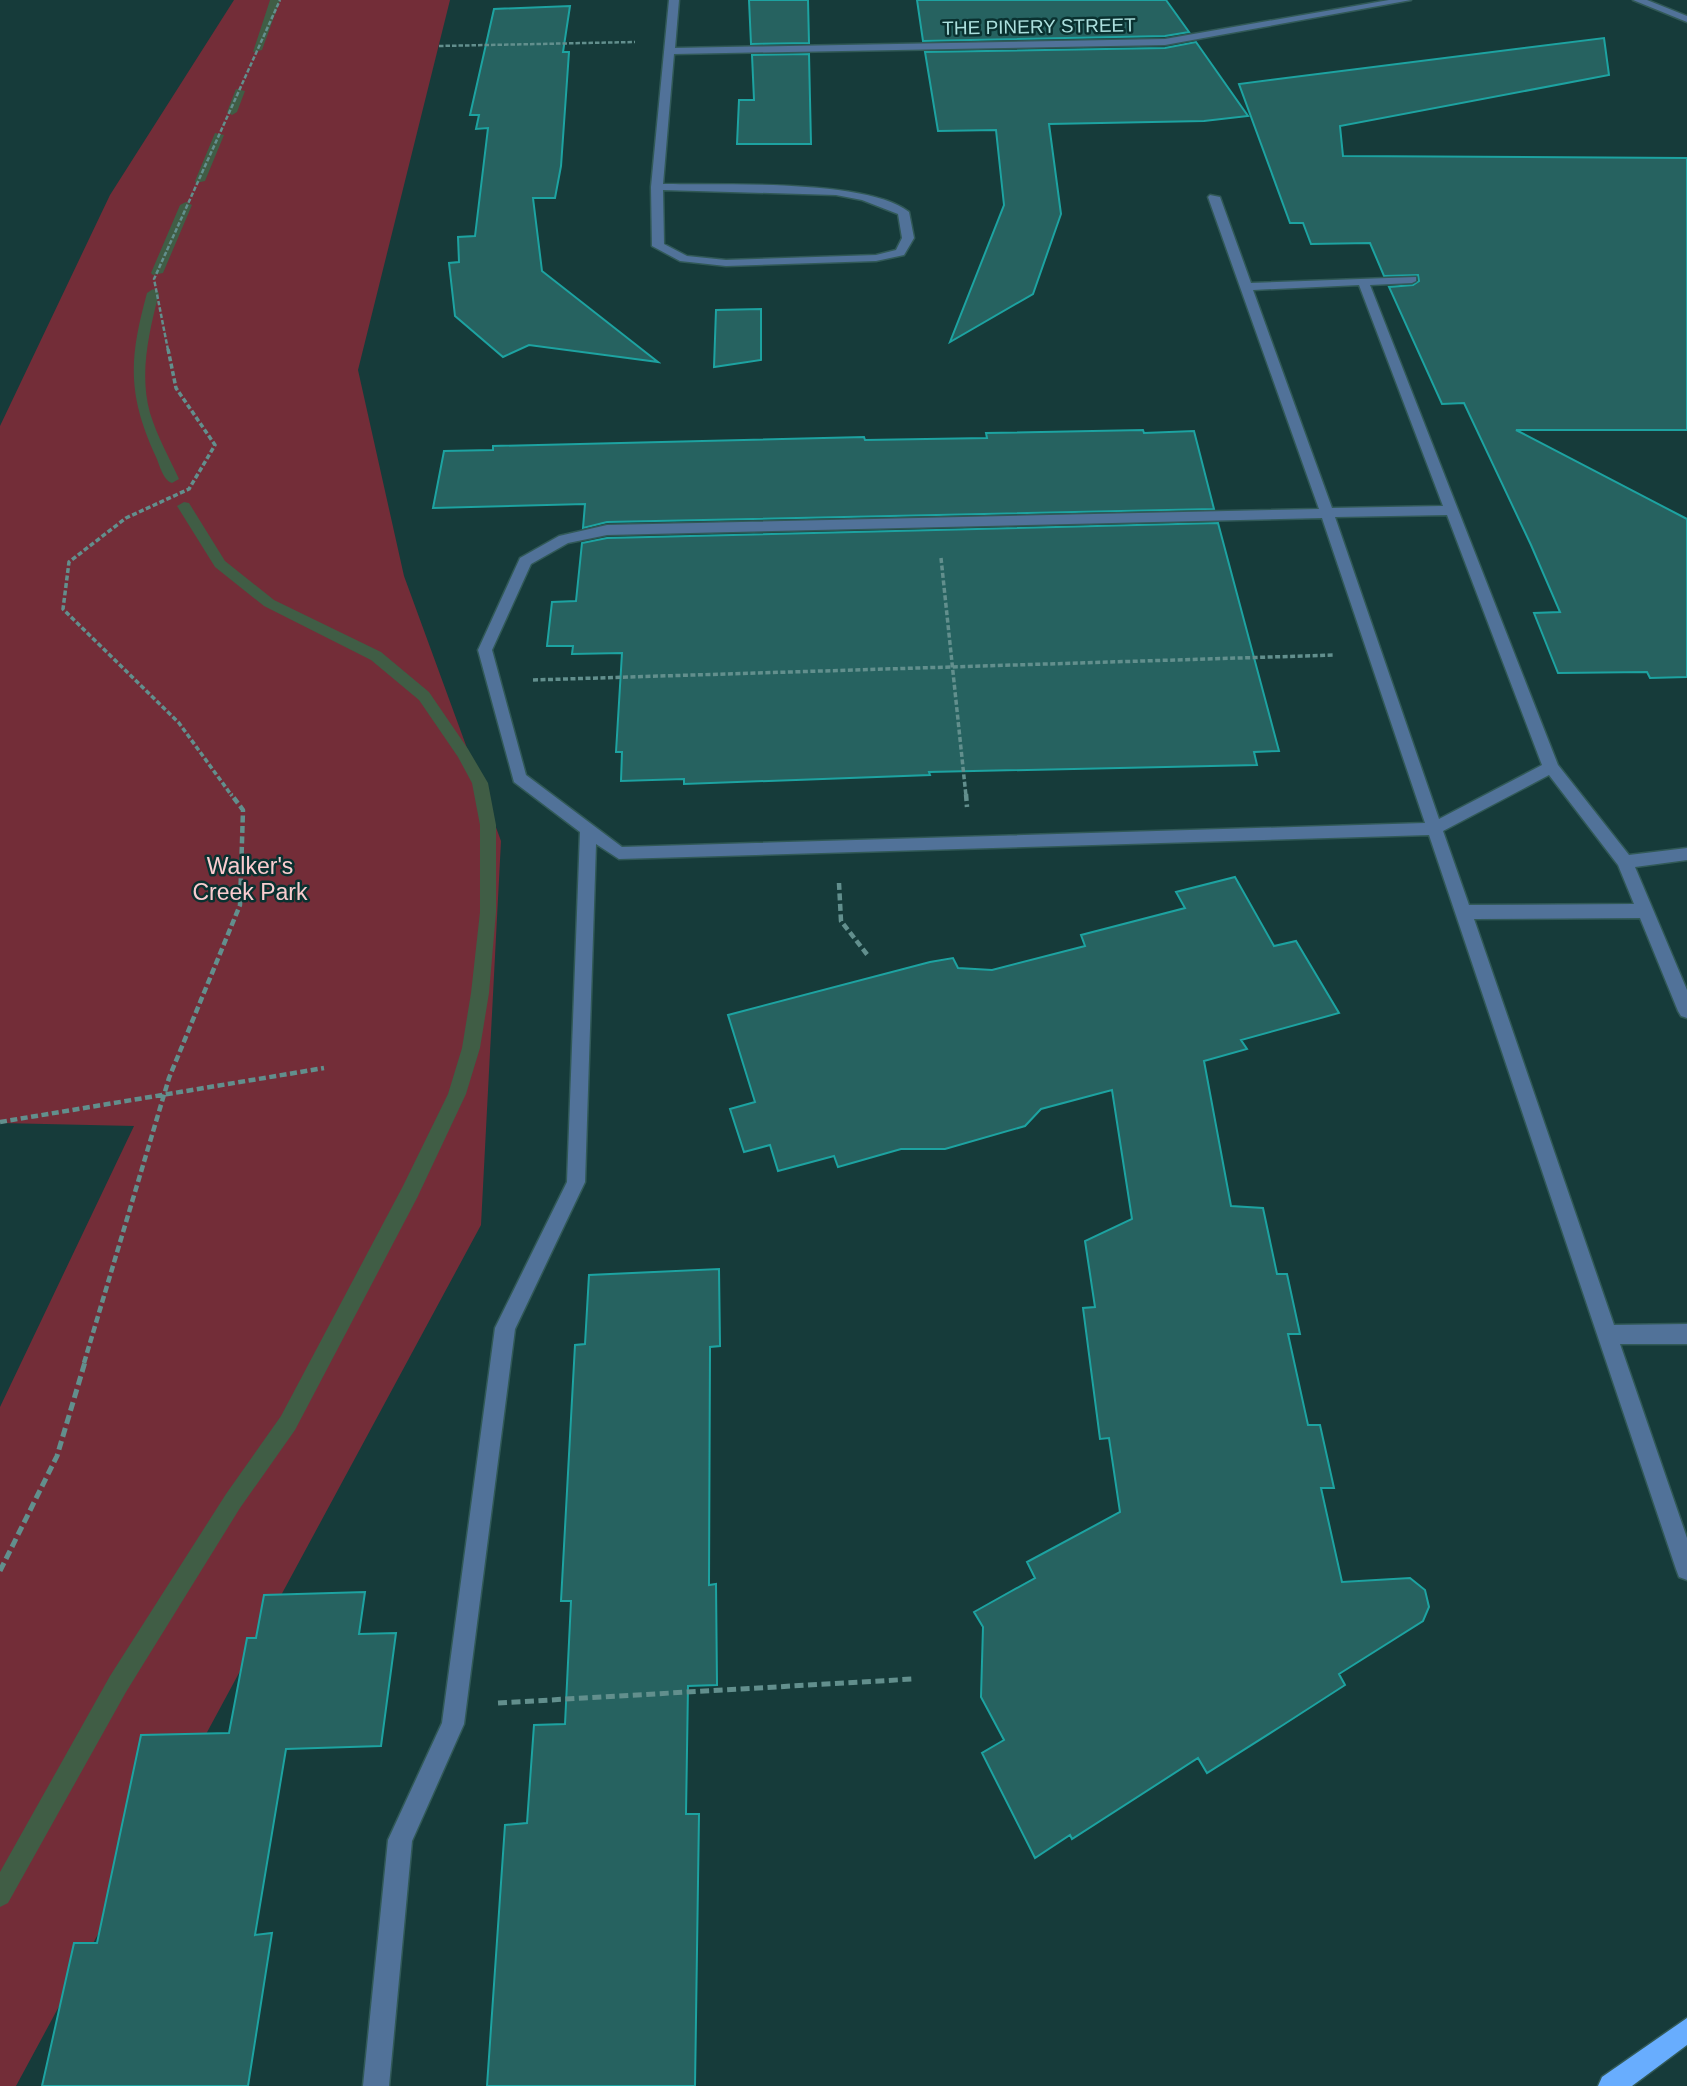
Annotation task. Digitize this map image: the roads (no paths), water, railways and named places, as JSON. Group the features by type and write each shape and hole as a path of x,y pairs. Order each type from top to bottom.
{"main road":[{"path":"1611,2086 1687,2031"}],"street":[{"path":"657,187 836,192 865,197 903,212 908,238 900,253 876,258 726,263 684,259 658,246 657,187 674,0"},
{"name":"THE PINERY STREET","path":"670,46 1165,41 1406,0"},
{"path":"1638,0 1687,19"},
{"path":"1214,197 1327,513 1687,1569"},
{"path":"1247,287 1412,279"},
{"path":"1363,281 1551,767 1625,862 1687,1011"},
{"path":"1451,510 607,530 564,539 525,561 485,650 519,778 619,853 1434,829 1551,767"},
{"path":"376,2086 400,1840 453,1724 505,1328 576,1182 588,831"},
{"path":"1625,862 1687,854"},
{"path":"1463,912 1646,911"},
{"path":"1607,1335 1687,1334"}],"waterway":[{"path":"257,50 275,0"},
{"path":"232,112 240,91"},
{"path":"200,181 219,135"},
{"path":"157,273 186,205"},
{"path":"153,293 141,352 139,383 144,413 172,479"},
{"path":"0,1895 118,1684 233,1501 288,1423 410,1192 457,1094 471,1048 480,993 488,912 488,825 480,783 463,753 424,696 376,656 269,603 220,564 184,506"}],"park label":[{"name":"Walker's Creek Park","path":"250,879"}]}
